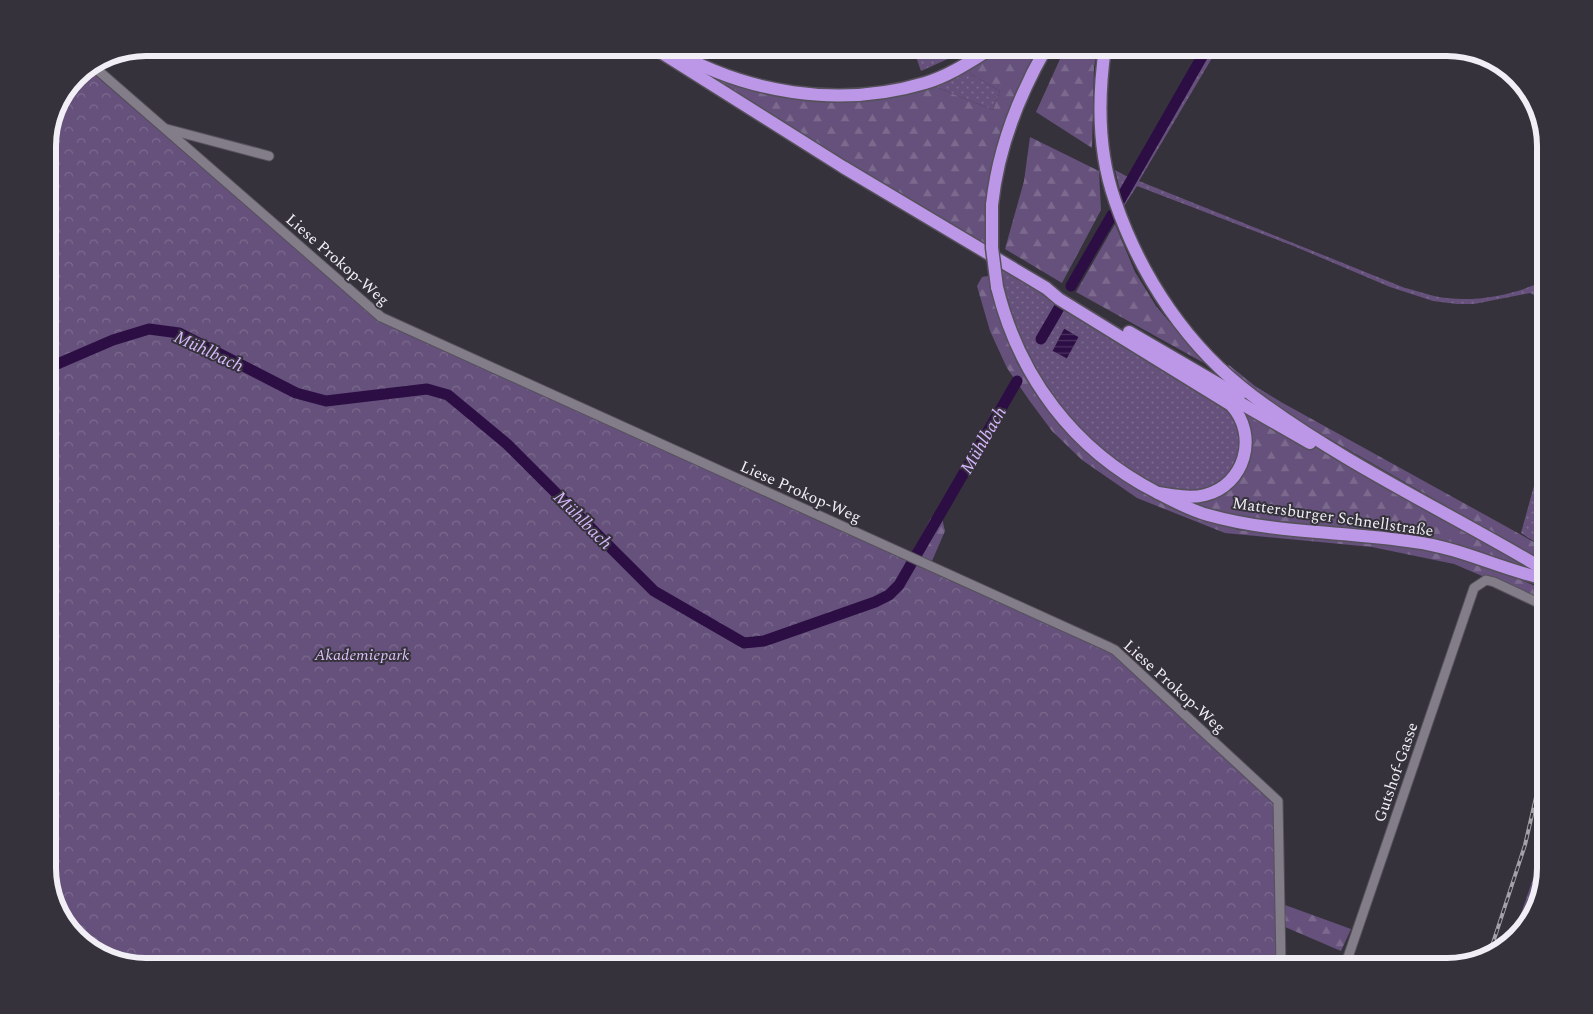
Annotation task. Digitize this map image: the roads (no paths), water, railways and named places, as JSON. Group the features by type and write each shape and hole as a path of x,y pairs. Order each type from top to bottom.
{"highway":[{"path":"667,56 843,167 1046,288 1100,324 1225,401 1236,410 1243,423 1247,438 1246,453 1238,471 1224,485 1209,494 1197,497 1158,493"},
{"path":"684,56 702,65 753,84 817,96 850,96 882,93 926,83 979,56"},
{"name":"Mattersburger Schnellstraße","path":"1042,56 1019,101 1005,140 992,205 992,248 998,287 1007,322 1019,352 1053,408 1083,441 1104,460 1132,480 1187,508 1208,515 1286,529 1417,542 1455,550 1537,575"},
{"name":"Mattersburger Schnellstraße","path":"1105,56 1101,117 1104,150 1114,200 1151,279 1171,311 1198,344 1253,396 1328,447 1537,565"},
{"path":"1046,288 1062,293 1328,447"},
{"path":"1100,324 1537,573"}],"street":[{"name":"Liese Prokop-Weg","path":"98,70 381,317 1115,650 1276,798 1279,805 1281,958"},
{"name":"Liese Prokop-Weg","path":"167,129 269,156"},
{"name":"Gutshof-Gasse","path":"1348,958 1474,588 1486,580 1537,602"}],"waterway":[{"name":"Mühlbach","path":"1120,200 1202,56"},
{"name":"Mühlbach","path":"1071,286 1112,215"},
{"name":"Mühlbach","path":"1041,339 1059,308"},
{"name":"Mühlbach","path":"56,365 113,340 149,329 179,333 296,393 326,401 427,389 448,395 507,444 654,591 744,643 764,641 875,602 889,595 899,585 1017,381"}],"railway":[{"path":"1492,945 1525,845 1537,793"}],"park label":[{"name":"Akademiepark","path":"362,654"}]}
